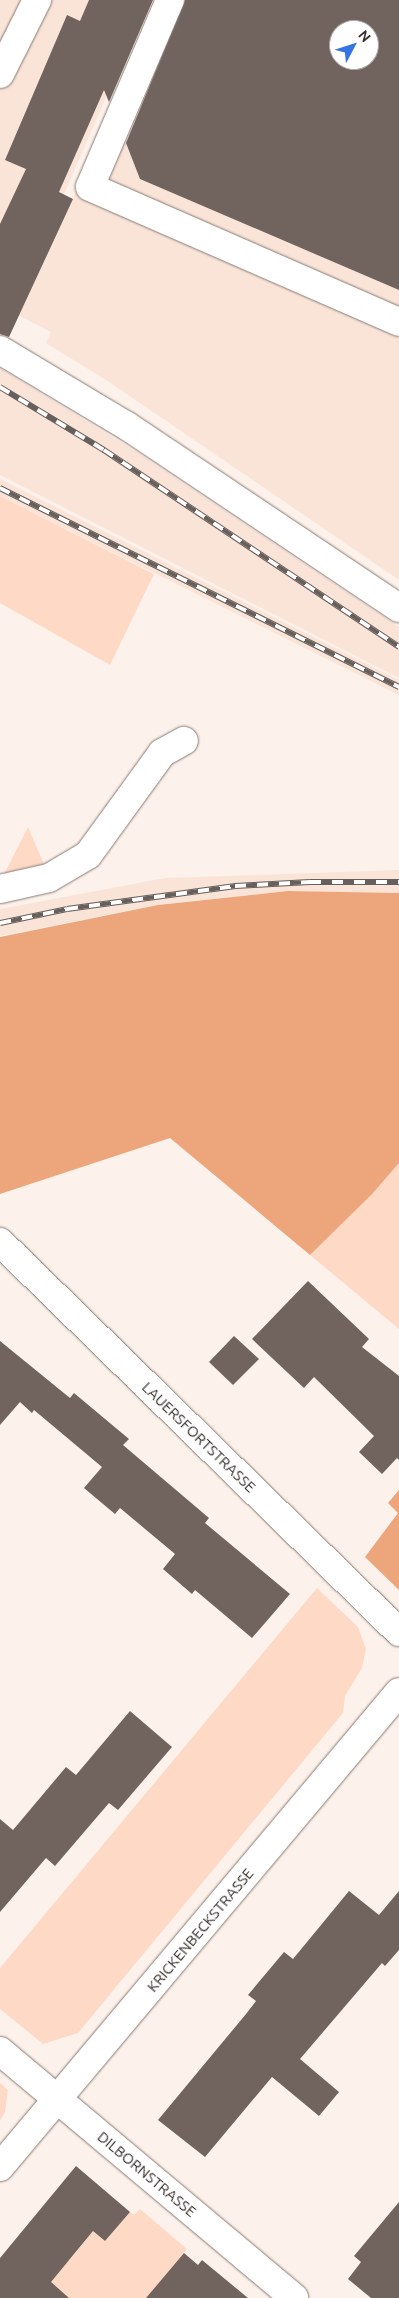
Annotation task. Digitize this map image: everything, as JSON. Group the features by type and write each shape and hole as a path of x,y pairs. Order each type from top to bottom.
{"street":[{"path":"0,74 37,0"},
{"path":"170,0 90,188 399,322"},
{"path":"0,350 127,426 399,608"},
{"path":"0,889 49,878 88,855 162,753 184,740"},
{"name":"LAUERSFORTSTRASSE","path":"0,1242 399,1632"},
{"name":"KRICKENBECKSTRASSE","path":"0,2166 399,1692"},
{"name":"DILBORNSTRASSE","path":"0,2051 294,2298"}],"shaded area":[{"path":"0,0 148,0 0,343"},
{"path":"154,0 399,0 399,580 109,382 46,343 51,332 14,313 73,199"},
{"path":"0,368 135,451 399,627 399,678 0,475"},
{"path":"0,479 399,680 399,695 0,496"},
{"path":"0,496 154,574 110,665 0,603"},
{"path":"28,827 47,871 1,880"},
{"path":"399,870 399,893 288,891 163,904 0,936 0,909 165,878"},
{"path":"288,891 399,893 399,1163 372,1194 310,1255 170,1138 0,1194 0,937 158,905"},
{"path":"399,1163 399,1329 310,1255"},
{"path":"399,1490 399,1590 365,1557 398,1513 388,1503"},
{"path":"317,1588 358,1627 366,1649 362,1668 345,1696 343,1713 78,2033 43,2044 0,2009 0,1968"},
{"path":"0,2083 8,2090 5,2112 0,2121"},
{"path":"140,2209 187,2249 158,2284 168,2298 42,2298 45,2277 70,2260 93,2231 105,2241 130,2212 134,2215"}],"building":[{"path":"89,0 153,0 109,102 104,90 59,192 73,199 9,337 0,334 0,224 26,169 5,160 67,15 80,21"},
{"path":"185,0 399,0 399,290 140,179 126,143"},
{"path":"308,1281 369,1339 362,1347 399,1376 399,1460 397,1458 382,1474 359,1452 374,1436 314,1377 304,1388 252,1339"},
{"path":"234,1336 259,1359 233,1385 209,1362"},
{"path":"0,1341 70,1398 74,1393 129,1439 123,1445 209,1518 205,1523 290,1594 252,1638 195,1590 192,1594 163,1569 175,1554 120,1508 115,1514 84,1488 102,1467 34,1410 32,1413 20,1402 0,1425"},
{"path":"130,1711 172,1747 118,1810 109,1803 55,1866 46,1858 0,1912 0,1819 13,1830 66,1767 76,1775"},
{"path":"349,1891 379,1915 399,1891 399,1950 385,1966 382,1963 300,2059 339,2092 319,2116 272,2077 205,2157 158,2120 256,2001 248,1995 284,1952 293,1959"},
{"path":"76,2166 130,2212 105,2241 93,2231 51,2282 69,2298 0,2298 0,2258"},
{"path":"399,2202 399,2298 371,2298 348,2279 361,2262 354,2256"},
{"path":"184,2253 198,2265 202,2260 248,2298 146,2298"}],"railway":[{"path":"0,387 104,450 399,647"},
{"path":"0,488 399,687"},
{"path":"0,923 67,909 235,886 310,882 399,882"}]}
